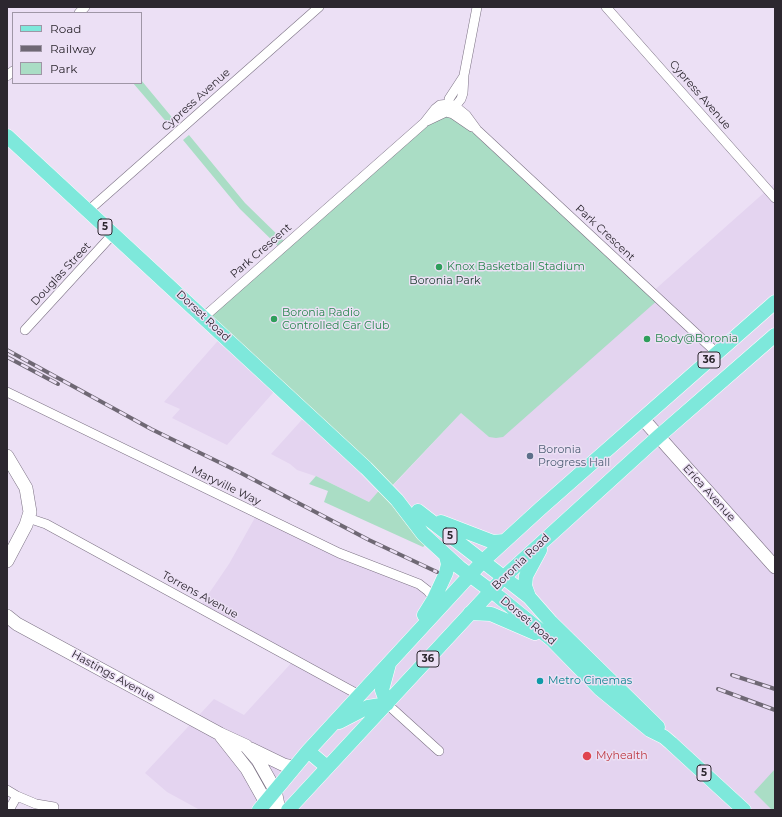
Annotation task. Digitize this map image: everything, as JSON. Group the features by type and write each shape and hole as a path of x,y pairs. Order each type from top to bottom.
{"main road":[{"name":"Dorset Road","path":"7,136 356,458 397,500 411,520 446,556 469,576 491,591 552,640 600,689 650,730 664,737 744,810"},
{"name":"36","path":"266,807 275,790 308,751 483,561 775,302"},
{"name":"Boronia Road","path":"288,810 504,577 659,436 775,335"},
{"name":"Erica Avenue","path":"643,418 775,568"},
{"path":"7,456 26,488 30,505 28,518 7,561"},
{"name":"Dorset Road","path":"397,500 451,527 498,543 504,541"},
{"name":"Dorset Road","path":"418,511 529,597 551,622 656,724 664,737"},
{"path":"529,597 525,586 534,558 558,527"},
{"path":"405,644 434,599 446,573 448,564 446,556"},
{"path":"470,613 491,614 552,640"},
{"name":"Hastings Avenue","path":"7,616 17,624 220,734 246,746 258,760 275,790 280,810"},
{"path":"328,729 368,707 387,704 382,690 389,662"},
{"name":"Hastings Avenue","path":"220,734 248,769 266,807"},
{"path":"246,746 284,765 294,767"},
{"path":"308,751 327,767"}],"street":[{"name":"Cypress Avenue","path":"88,211 319,7"},
{"name":"Cypress Avenue","path":"606,7 775,198"},
{"path":"451,108 463,93 464,75 476,8"},
{"name":"Park Crescent","path":"204,317 424,123 437,107 451,108 477,130 717,353"},
{"name":"Douglas Street","path":"25,330 113,234"},
{"name":"Maryville Way","path":"7,392 333,550 419,584 430,593 434,599"},
{"name":"Torrens Avenue","path":"28,518 46,524 359,695"},
{"path":"387,704 438,751"},
{"path":"7,790 36,804 54,807"},
{"path":"9,810 17,796"}],"shaded area":[{"path":"775,183 775,810 200,810 167,792 145,773 214,699 244,715 294,660 199,608 229,564 257,514 431,594 448,566 388,491 461,413 489,437"},
{"path":"223,335 279,386 227,445 172,418 180,409 164,402"},
{"path":"308,413 383,486 369,502 318,477 297,470 290,464 271,454"}],"green space":[{"path":"142,81 175,121 169,125 134,84 142,84"},
{"name":"Boronia Park","path":"450,108 659,299 503,437 489,437 461,413 388,490 430,540 423,547 324,502 328,491 309,484 316,476 369,502 383,486 204,317 281,249 240,209 183,140 189,135 245,203 287,244 437,111"},
{"path":"775,769 775,810 772,810 754,792"}],"railway":[{"path":"7,350 151,429 237,471 369,540 437,572"},
{"path":"7,357 58,384"},
{"path":"732,675 775,689"},
{"path":"718,689 775,710"}],"place":[{"name":"Knox Basketball Stadium","path":"439,267"},
{"name":"Boronia Radio Controlled Car Club","path":"274,319"},
{"name":"Body@Boronia","path":"647,339"},
{"name":"Boronia Progress Hall","path":"530,456"},
{"name":"Metro Cinemas","path":"540,681"},
{"name":"Myhealth","path":"587,756"}]}
